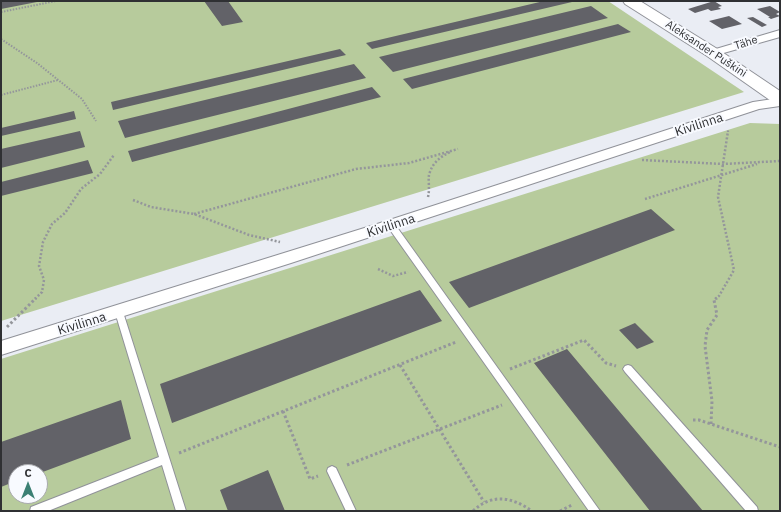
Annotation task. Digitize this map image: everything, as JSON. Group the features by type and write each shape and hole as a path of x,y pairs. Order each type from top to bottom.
{"main road":[{"name":"Aleksander Puškini","path":"630,1 713,53 780,99"}],"street":[{"name":"Tähe","path":"713,53 780,33"},
{"name":"Kivilinna","path":"1,348 391,226 757,105 780,102"}],"lane":[{"path":"391,226 595,511"},
{"path":"118,312 181,511"},
{"path":"628,369 753,511"},
{"path":"35,511 165,459"},
{"path":"332,471 352,511"}],"path":[{"path":"1,12 56,1"},
{"path":"1,39 37,63 82,99 96,121"},
{"path":"1,95 58,80"},
{"path":"711,424 712,401 705,346 707,330 717,315 714,300 719,296 734,270 718,197 729,126"},
{"path":"194,214 356,169 409,163 458,149 438,158 429,175 430,189 426,202"},
{"path":"7,327 42,292 44,280 39,266 43,242 52,224 65,212 81,189 100,174 114,155"},
{"path":"640,159 723,164 780,161"},
{"path":"645,199 762,162"},
{"path":"133,200 151,207 194,214 250,235 284,243"},
{"path":"378,269 394,276 422,268"},
{"path":"165,459 471,336"},
{"path":"497,374 584,340 606,363 628,369"},
{"path":"400,365 484,502"},
{"path":"283,411 310,479 516,400"},
{"path":"674,421 699,420 780,447"},
{"path":"473,511 484,502 496,499 520,503 532,511"}],"green space":[{"path":"1,1 608,1 744,92 1,321"},
{"path":"750,123 780,124 780,511 1,511 1,359"}],"building":[{"path":"1,1 37,1 37,2 1,9"},
{"path":"204,1 228,1 243,22 222,26"},
{"path":"544,1 572,2 372,49 366,43"},
{"path":"714,1 722,6 718,7 721,9 711,11 708,9 695,13 688,9"},
{"path":"591,6 608,18 393,72 379,57"},
{"path":"770,6 780,12 776,14 780,16 771,19 757,9"},
{"path":"729,16 742,24 722,29 709,21"},
{"path":"753,17 767,25 762,27 747,18"},
{"path":"618,24 631,32 412,89 403,79"},
{"path":"340,49 346,55 113,110 111,102"},
{"path":"354,64 366,78 125,138 118,121"},
{"path":"372,87 381,97 132,162 128,151"},
{"path":"74,111 76,119 1,136 1,128"},
{"path":"80,131 85,147 1,168 1,149"},
{"path":"88,160 93,173 1,196 1,182"},
{"path":"651,209 675,230 469,308 449,282"},
{"path":"420,290 442,321 172,423 160,384"},
{"path":"635,323 654,342 637,349 619,330"},
{"path":"567,349 703,511 650,511 534,363"},
{"path":"121,400 131,439 48,470 48,464 8,464 8,484 1,487 1,442"},
{"path":"268,470 285,511 228,511 220,490"}]}
